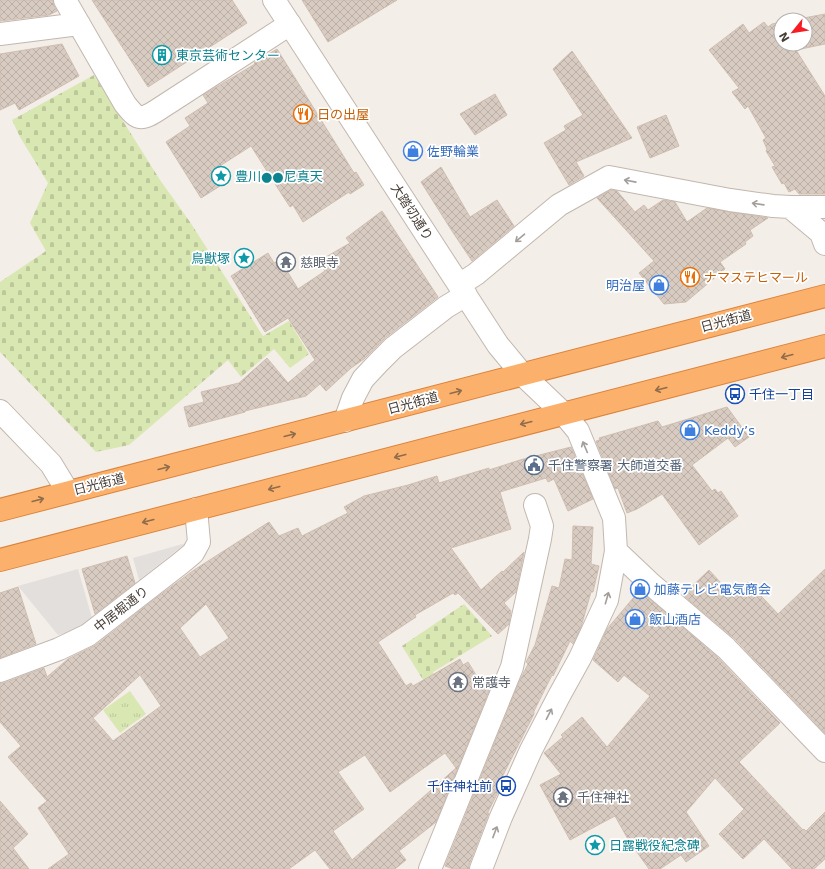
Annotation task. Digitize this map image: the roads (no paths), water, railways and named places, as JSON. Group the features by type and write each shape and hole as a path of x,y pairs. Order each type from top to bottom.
{"highway":[{"name":"日光街道","path":"0,510 825,296"},
{"path":"0,560 825,346"}],"street":[{"path":"65,0 125,104 134,115 140,117 146,117 290,24"},
{"name":"大踏切通り","path":"274,0 498,345 522,374 564,414 578,432 614,518 616,551 607,600 580,658 531,750 501,818 481,869"},
{"path":"0,34 79,24"},
{"path":"345,421 353,398 363,379 392,348 446,307 476,274 559,205 609,177 730,200 790,207 825,207"},
{"path":"790,207 824,235"},
{"path":"0,410 51,464 68,492"},
{"path":"430,869 512,667 542,526 535,505"},
{"name":"中居堀通り","path":"0,671 59,649 88,635 181,563 193,552 199,542 196,509"},
{"path":"616,551 652,585 726,648 825,751"}],"place":[{"name":"東京芸術センター","path":"162,55"},
{"name":"日の出屋","path":"303,114"},
{"name":"佐野輪業","path":"413,151"},
{"name":"豊川●●尼真天","path":"221,176"},
{"name":"鳥獣塚","path":"244,258"},
{"name":"慈眼寺","path":"286,262"},
{"name":"ナマステヒマール","path":"690,277"},
{"name":"明治屋","path":"659,285"},
{"name":"千住一丁目","path":"735,394"},
{"name":"Keddy’s","path":"690,430"},
{"name":"千住警察署 大師道交番","path":"534,465"},
{"name":"加藤テレビ電気商会","path":"640,589"},
{"name":"飯山酒店","path":"635,619"},
{"name":"常護寺","path":"458,682"},
{"name":"千住神社前","path":"506,786"},
{"name":"千住神社","path":"563,797"},
{"name":"日露戦役紀念碑","path":"595,845"}]}
